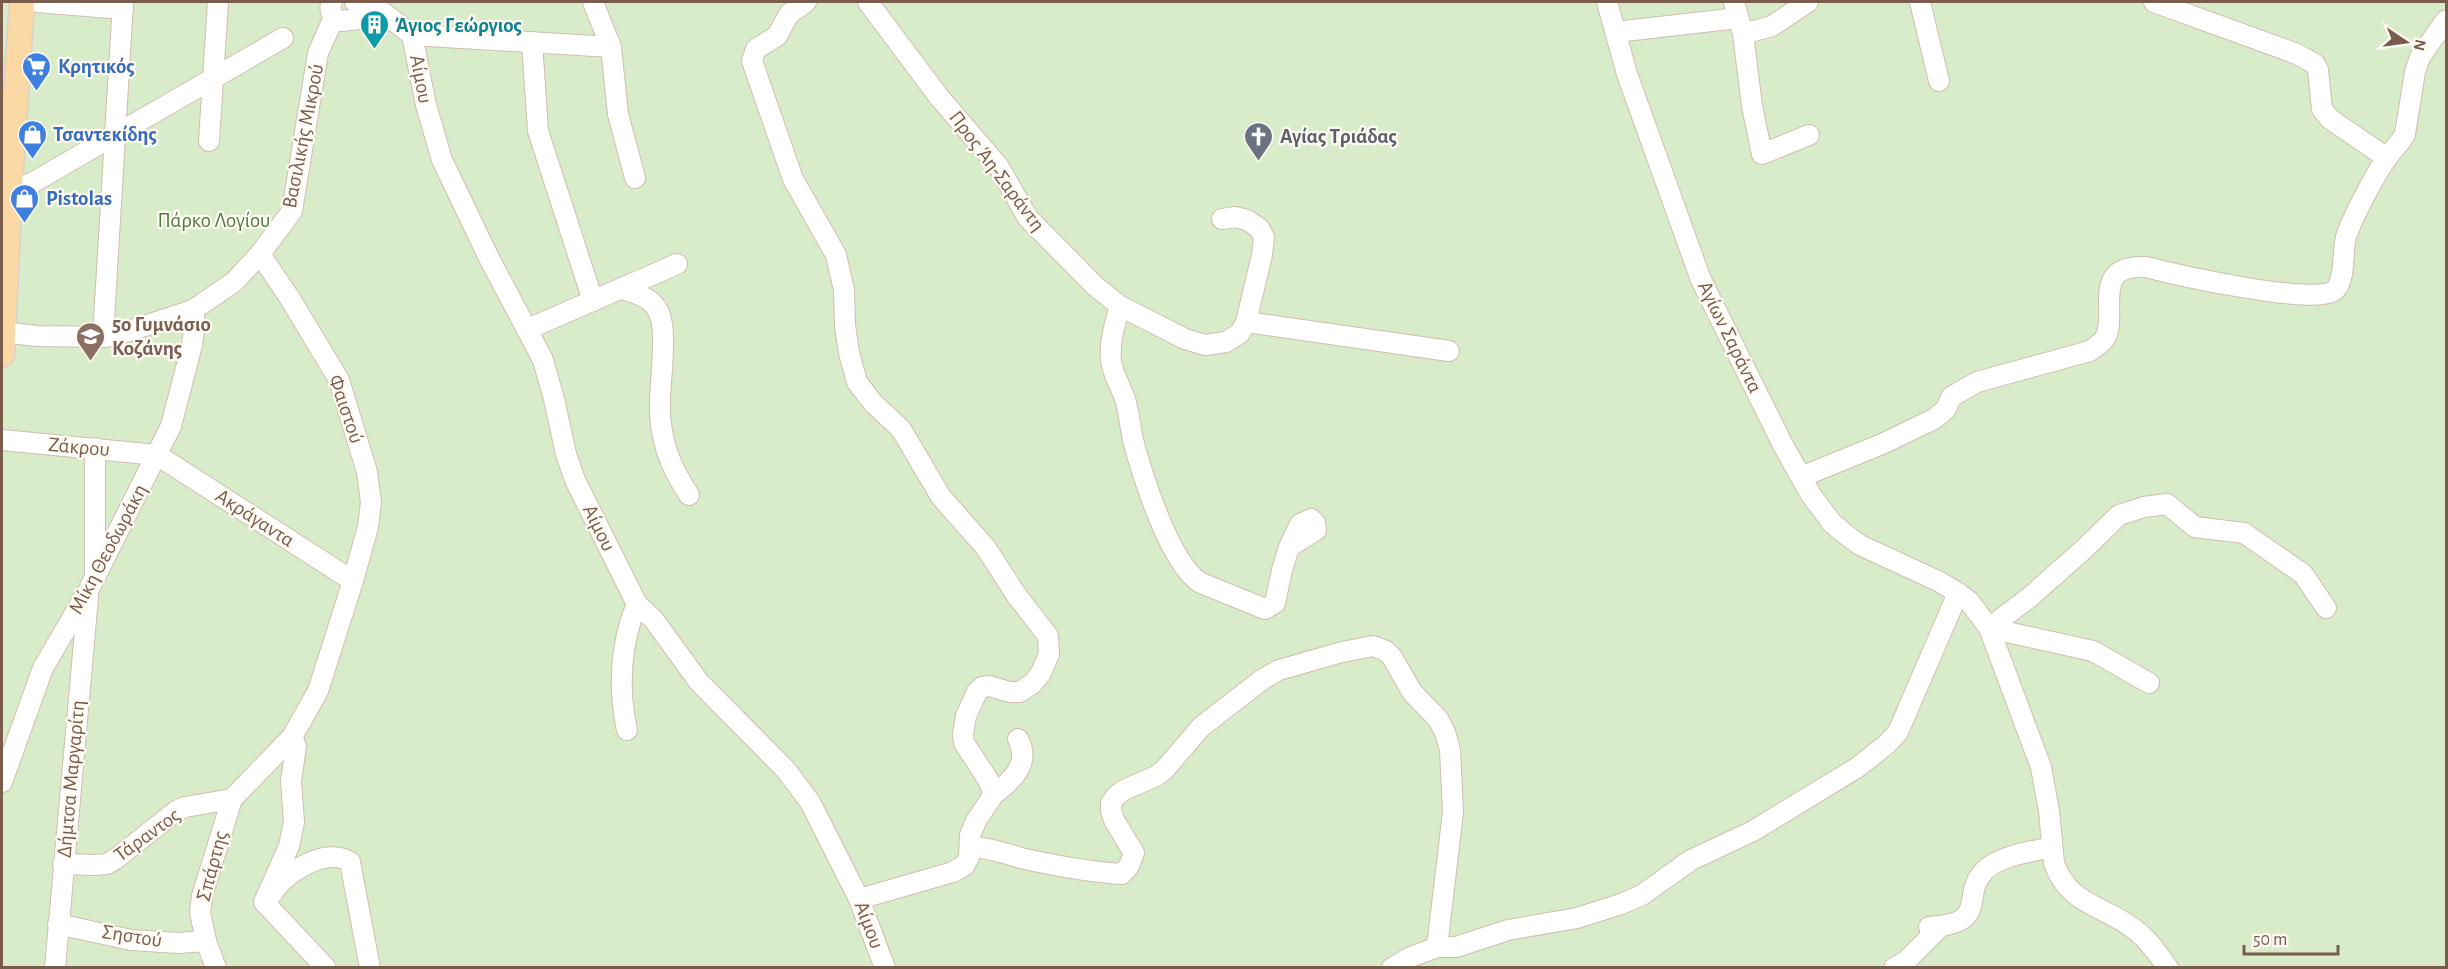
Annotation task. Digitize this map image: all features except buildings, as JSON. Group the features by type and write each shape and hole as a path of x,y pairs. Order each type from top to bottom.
{"main road":[{"path":"2,340 6,182 22,2"}],"street":[{"path":"36,2 123,5 104,337"},
{"path":"209,141 218,2"},
{"path":"318,2 324,15 349,9 389,8 412,35 611,47"},
{"path":"593,2 611,47 618,114 635,178"},
{"path":"806,2 789,14 777,36 762,43 756,49 753,61 793,178 836,255 844,290 849,353 857,382 873,403 901,429 941,498 986,548 1017,596 1048,636 1049,654 1041,673 1033,683 1020,692 1010,692 989,686 982,687 977,692 966,716 964,743 987,778 994,794"},
{"name":"Προς Άη-Σαράντη","path":"868,2 939,97 999,167 1028,218 1095,286 1120,306 1176,335 1205,345 1226,342 1240,333 1246,322"},
{"name":"Αγίων Σαράντα","path":"1607,2 1630,82 1701,280 1801,477 1820,509 1845,534 1860,545 1940,582 1969,601 1989,628 2041,767 2057,873 2070,892 2137,931 2168,968"},
{"path":"1616,32 1738,18 1772,26 1808,2"},
{"path":"1920,2 1939,81"},
{"path":"2154,2 2297,54 2315,64 2318,70 2322,109 2338,126 2387,158"},
{"name":"Βασιλικής Μικρού","path":"2,340 25,336 104,337 154,324 193,310 234,282 260,254 288,217 295,199 317,61 349,9"},
{"path":"1738,18 1762,154 1809,135"},
{"path":"1801,477 1882,444 1934,419 1946,409 1952,397 1977,382 2090,351 2105,338 2113,280 2121,271 2134,267 2146,267 2237,286 2300,296 2328,295 2336,290 2346,237 2352,222 2387,158 2405,134 2415,72 2420,57 2446,20"},
{"name":"Αίμου","path":"412,35 435,141 442,160 490,260 528,329 550,379 566,454 575,480 637,604 654,620 682,660 716,701 770,753 800,788 819,818 859,899 885,968"},
{"path":"6,182 22,186 32,183 283,38"},
{"path":"532,42 538,131 593,301"},
{"path":"1222,219 1235,217 1246,220 1259,228 1264,237 1246,322 1449,351"},
{"name":"Φαιστού","path":"232,799 292,737 318,692 353,581 370,516 371,489 339,380 260,254"},
{"path":"528,329 677,264"},
{"path":"622,289 641,296 658,310 663,332 660,412 663,441 671,466 689,495"},
{"path":"1120,306 1112,339 1111,363 1125,399 1135,445 1156,510 1168,538 1187,568 1201,583 1265,609 1275,603 1289,547"},
{"name":"Μίκη Θεοδωράκη","path":"2,782 43,668 92,584 171,426 192,345 195,324 193,310"},
{"name":"Ζάκρου","path":"2,440 157,456"},
{"name":"Δήμτσα Μαργαρίτη","path":"55,968 63,864 92,584 95,448"},
{"name":"Ακράγαντα","path":"157,456 353,581"},
{"path":"1989,628 2084,550 2119,515 2144,507 2167,504 2195,527 2244,533 2303,574 2326,608"},
{"path":"1392,968 1411,957 1437,947 1455,947 1508,930 1577,918 1622,904 1642,895 1691,860 1753,831 1858,767 1898,732 1958,593"},
{"path":"627,730 622,708 622,679 630,621 637,604"},
{"path":"1989,628 2093,651 2149,683"},
{"path":"970,847 985,847 1024,859 1071,868 1122,874 1130,866 1134,853 1111,811 1111,803 1116,796 1165,769 1200,728 1263,679 1279,670 1373,646 1386,651 1392,657 1412,692 1438,719 1445,732 1450,750 1453,812 1437,947"},
{"path":"292,737 296,746 291,781 294,822 289,846 264,898 267,905 326,968"},
{"path":"859,899 952,872 964,865 969,857 970,835 976,820 994,794 1016,775 1023,762 1024,753 1018,739"},
{"name":"Τάραντος","path":"63,864 107,864 176,811 185,807 232,799"},
{"name":"Σπάρτης","path":"216,968 206,941 200,912 202,896 232,799"},
{"path":"1894,968 1906,961 1935,926 1952,925 1966,916 1971,907 1977,882 1992,865 2018,855 2052,847"},
{"path":"267,905 276,886 311,861 321,857 342,856 350,862 353,870 370,968"},
{"name":"Σηστού","path":"58,924 130,940 178,943 206,941"}],"green space":[{"name":"Πάρκο Λογίου","path":"2,2 2446,2 2446,967 2,968"}],"place":[{"name":"Άγιος Γεώργιος","path":"374,50"},
{"name":"Κρητικός","path":"37,92"},
{"name":"Τσαντεκίδης","path":"32,160"},
{"name":"Αγίας Τριάδας","path":"1259,162"},
{"name":"Pistolas","path":"25,224"},
{"name":"5o Γυμνάσιο Κοζάνης","path":"91,362"}]}
